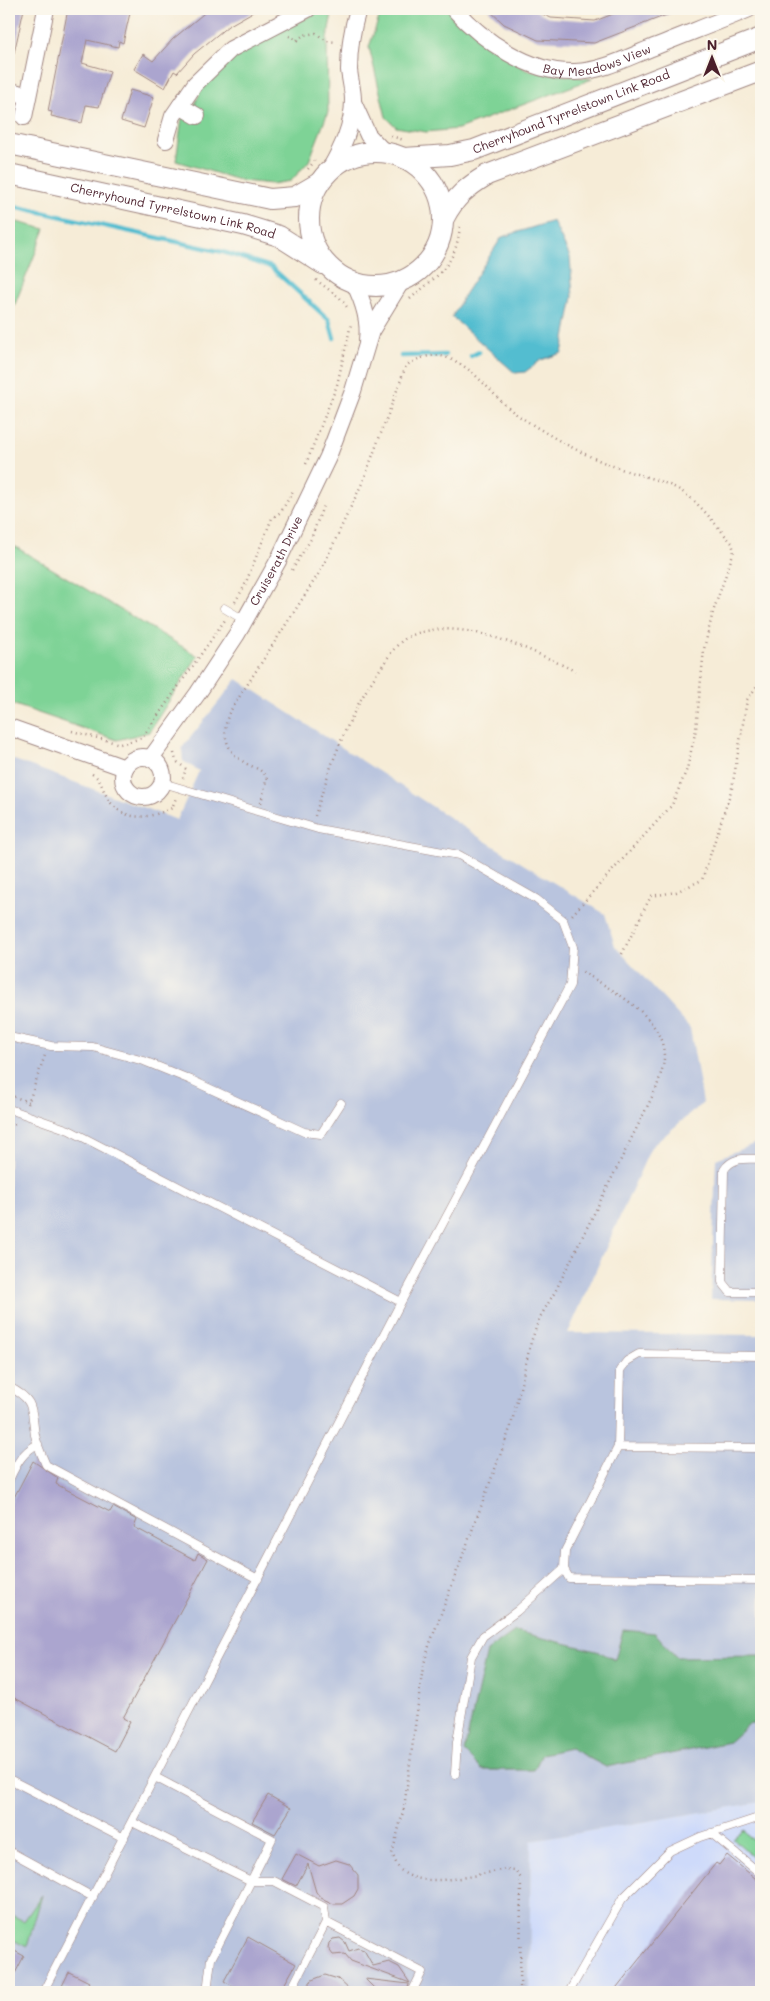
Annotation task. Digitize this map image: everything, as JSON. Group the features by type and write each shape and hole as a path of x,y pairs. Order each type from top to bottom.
{"street":[{"path":"24,117 46,9"},
{"path":"166,140 173,116 195,84 231,49 308,9"},
{"path":"358,9 352,30 349,71 353,102 368,135 384,152"},
{"name":"Bay Meadows View","path":"454,9 489,42 509,53 541,66 573,72 600,69 750,9"},
{"name":"Cherryhound Tyrrelstown Link Road","path":"406,149 450,155 474,150 761,38"},
{"path":"318,171 310,204 309,227 321,272 341,277 354,283 378,287 401,282 419,272 432,257 452,220 452,202 466,187 487,175 761,70"},
{"path":"11,91 28,96"},
{"path":"9,144 270,199 295,197 346,140 353,102"},
{"path":"180,106 198,116"},
{"path":"318,171 362,153 406,149 433,182 452,220"},
{"name":"Cherryhound Tyrrelstown Link Road","path":"9,174 244,225 279,236 321,272"},
{"name":"Cruiserath Drive","path":"151,758 198,693 278,562 328,457 353,391 371,331 401,282"},
{"name":"Cruiserath Drive","path":"354,283 363,302 368,332 366,347"},
{"path":"9,727 125,768"},
{"path":"139,757 151,758 163,771 163,783 155,794 136,796 126,787 123,774 125,768 128,763 139,757"}],"lane":[{"path":"224,608 244,620"},
{"path":"43,1992 401,1302 570,985 573,947 563,920 536,899 459,855 312,827 163,783"},
{"path":"9,1037 48,1045 93,1047 144,1061 191,1080 304,1132 321,1134 341,1103"},
{"path":"9,1108 70,1130 401,1302"},
{"path":"761,1159 738,1159 729,1163 724,1170 722,1282 730,1292 761,1292"},
{"path":"761,1356 639,1354 627,1361 620,1370 618,1447 565,1551 564,1569 569,1578 761,1580"},
{"path":"9,1387 20,1392 33,1410 38,1444 46,1465 258,1578"},
{"path":"9,1480 19,1460 30,1448 38,1444"},
{"path":"618,1447 761,1448"},
{"path":"455,1774 457,1742 470,1657 483,1636 517,1611 564,1569"},
{"path":"9,1778 124,1838"},
{"path":"155,1778 272,1839 211,1959 207,1992"},
{"path":"569,1992 622,1899 670,1851 711,1834 761,1817"},
{"path":"132,1822 251,1881 274,1881 324,1906 326,1922 290,1992"},
{"path":"711,1834 761,1874"},
{"path":"9,1851 93,1897"},
{"path":"326,1922 422,1972 412,1992"}],"path":[{"path":"297,40 304,35 316,33 326,41 351,43"},
{"path":"385,131 406,149"},
{"path":"404,304 433,281 447,264 457,241 452,220"},
{"path":"321,272 348,312"},
{"path":"303,472 337,385 349,340 350,317"},
{"path":"259,812 267,777 262,770 234,755 227,743 224,727 230,713 321,570 364,479 406,366 413,360 429,356 444,357 466,367 516,414 532,424 612,466 675,488 688,497 726,536 732,543 734,550 713,612 704,649 696,729 686,769 672,805 564,923"},
{"path":"235,602 248,579 261,548 262,537 272,518 280,512 295,488"},
{"path":"68,730 120,744 142,738 223,622"},
{"path":"312,827 327,776 344,732 366,688 398,643 410,636 436,630 463,630 504,641 575,671"},
{"path":"622,954 652,896 676,892 702,880 732,788 747,700 761,680"},
{"path":"87,771 98,777 114,807 126,815 140,818 156,816 172,808"},
{"path":"520,1992 521,1878 514,1870 506,1869 442,1880 418,1879 401,1871 392,1854 404,1808 427,1653 510,1426 531,1342 539,1320 556,1290 657,1087 664,1057 658,1032 639,1010 571,965"},
{"path":"9,1095 29,1102 48,1045"},
{"path":"9,1125 21,1124"}],"shaded area":[{"path":"761,146 761,270 758,148"},
{"path":"237,679 482,839 605,914 615,946 690,1028 703,1103 651,1147 568,1333 761,1335 761,1802 531,1841 529,1992 9,1992 9,758 177,820 199,771 183,761 182,748"},
{"path":"761,1141 761,1300 711,1299 716,1159"},
{"path":"761,1802 761,1992 529,1992 531,1841"}],"green space":[{"path":"317,9 333,9 327,39 328,112 309,161 291,181 272,184 242,181 176,161 182,117 194,106 204,84 226,56 311,16"},
{"path":"382,9 447,9 526,70 592,79 458,129 426,132 396,127 386,117 369,47"},
{"path":"9,220 45,229 9,319"},
{"path":"9,543 198,656 149,732 117,740 9,703"},
{"path":"623,1630 655,1633 676,1657 761,1656 761,1724 750,1723 729,1742 606,1767 570,1748 542,1754 534,1770 482,1770 464,1752 487,1651 515,1631 600,1652 615,1660"},
{"path":"744,1830 752,1840 761,1832 761,1863 733,1839"},
{"path":"42,1895 27,1947 9,1938 9,1914 24,1921"}],"water":[{"path":"553,221 570,257 573,297 562,353 541,360 525,372 515,373 452,317 502,237"}],"building":[{"path":"9,9 24,9 14,53 9,53"},
{"path":"68,9 111,9 130,13 123,43 119,41 118,47 87,40 82,63 110,71 99,107 86,105 82,123 51,116 52,112 48,111"},
{"path":"209,9 258,9 228,26 194,54 177,73 174,71 165,88 134,69 143,54 153,61 173,39"},
{"path":"488,9 532,9 551,18 595,21 626,9 682,9 594,43 538,40 504,24"},
{"path":"130,90 154,97 144,128 121,121"},
{"path":"33,1461 58,1478 56,1484 110,1512 113,1507 137,1520 134,1527 195,1560 198,1553 208,1559 123,1718 130,1722 115,1751 9,1695 9,1507"},
{"path":"268,1795 291,1808 275,1834 252,1822"},
{"path":"296,1854 319,1866 336,1860 349,1864 358,1875 358,1889 354,1896 342,1904 334,1904 321,1898 316,1892 308,1864 296,1886 282,1879"},
{"path":"727,1855 761,1883 761,1992 613,1992 716,1863 719,1865"},
{"path":"248,1937 296,1964 280,1992 244,1992 224,1981"},
{"path":"340,1938 345,1942 349,1951 358,1948 364,1950 373,1966 389,1962 399,1967 410,1983 351,1961 345,1954 333,1955 328,1948 329,1943 333,1939"},
{"path":"9,1948 24,1956 9,1985"},
{"path":"69,1972 89,1982 83,1992 74,1992 62,1986"},
{"path":"325,1975 338,1979 352,1992 302,1992 312,1980"},
{"path":"365,1979 409,1985 406,1992 378,1992"}],"waterway":[{"path":"9,205 223,252 271,267 329,320 334,338"},
{"path":"471,356 479,352"},
{"path":"401,356 445,355"}]}
